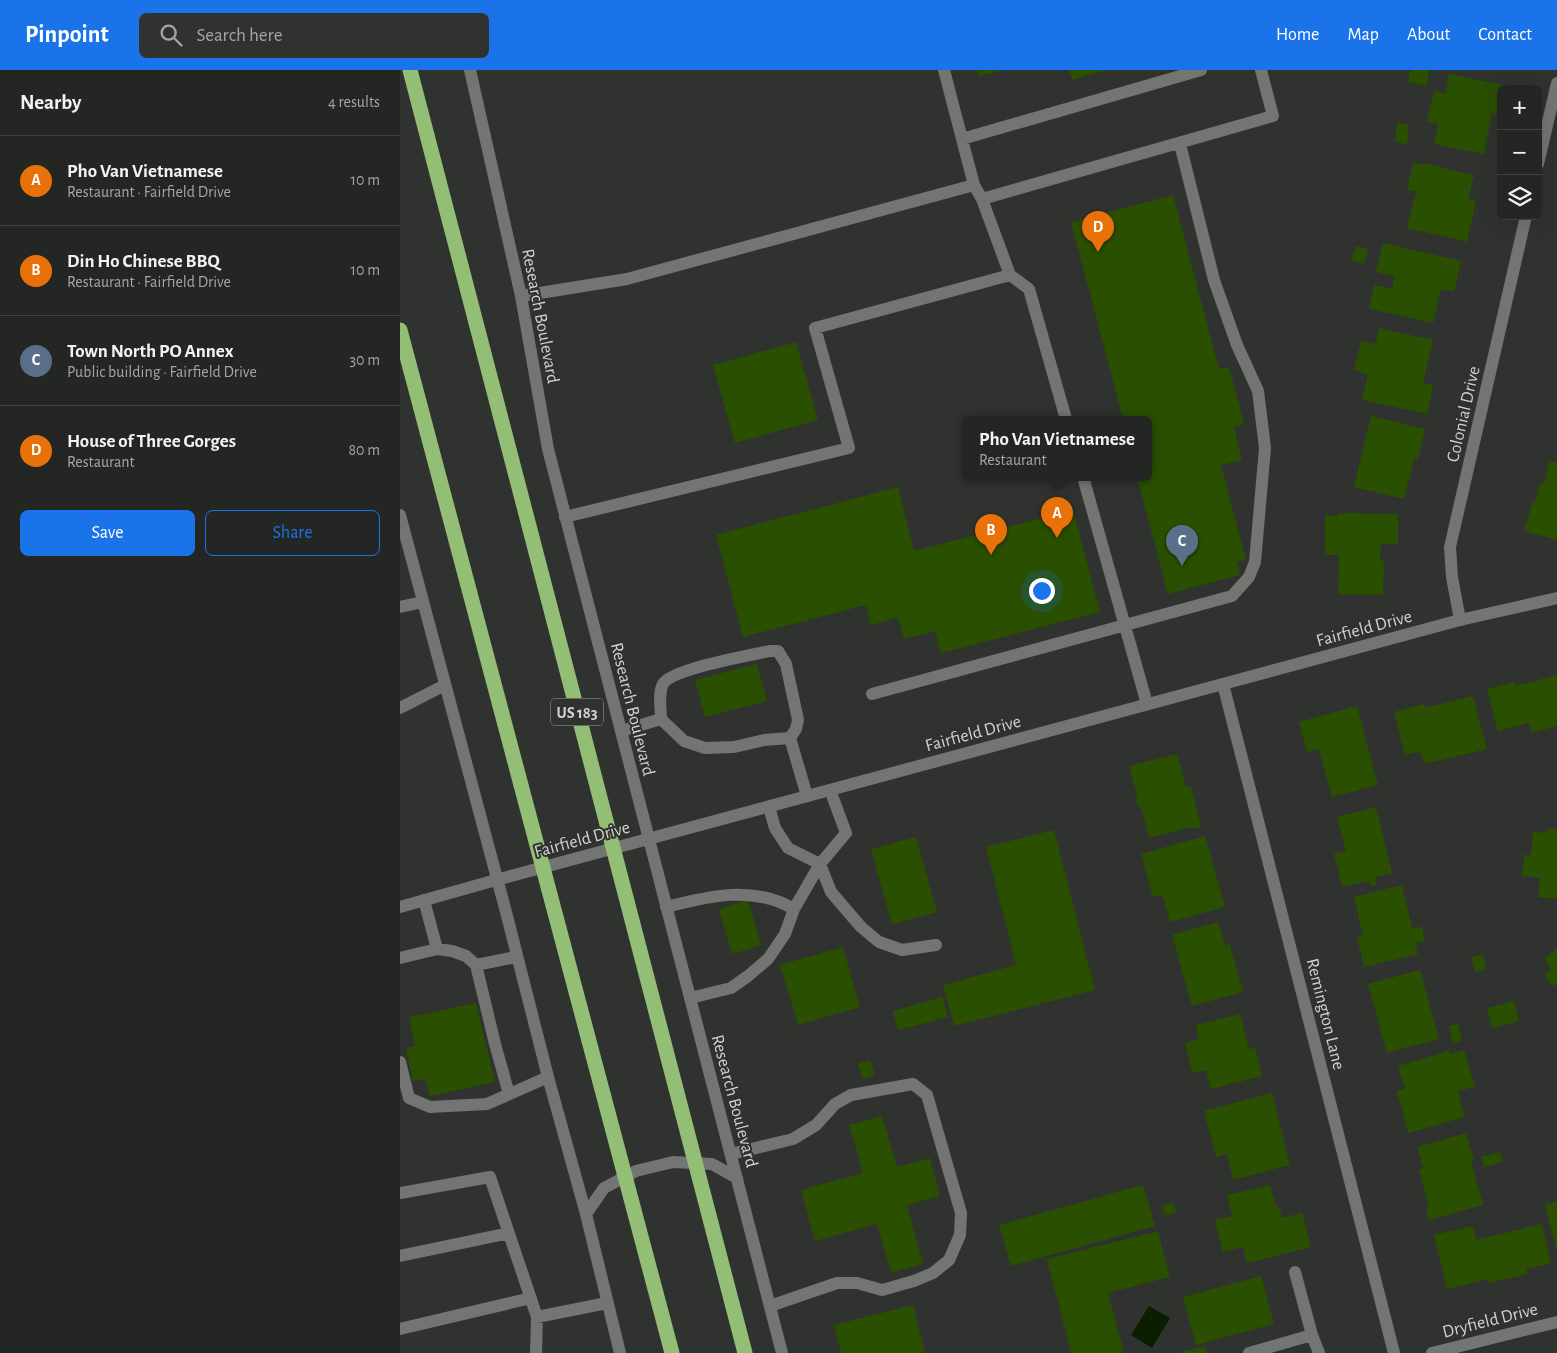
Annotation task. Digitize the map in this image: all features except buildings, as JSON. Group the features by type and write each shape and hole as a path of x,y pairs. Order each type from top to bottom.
{"highway":[{"name":"US 183","path":"410,70 745,1353"},
{"path":"400,330 672,1353"}],"street":[{"name":"Research Boulevard","path":"470,70 521,296 548,448 782,1353"},
{"path":"944,70 974,185 982,199 1010,275 1029,289 1065,416"},
{"path":"962,139 1201,70"},
{"path":"982,199 1273,116 1261,70"},
{"path":"1542,147 1557,83"},
{"path":"872,694 1232,596 1249,577 1255,562 1265,448 1258,392 1237,345 1214,280 1180,144"},
{"path":"521,296 627,279 974,185"},
{"name":"Colonial Drive","path":"1460,620 1452,577 1450,547 1525,220"},
{"path":"566,517 849,448 815,328 1010,275"},
{"path":"1084,481 1147,704"},
{"path":"400,515 516,957 586,1214 620,1353"},
{"name":"Fairfield Drive","path":"400,907 1460,620 1557,598"},
{"path":"400,607 423,602"},
{"path":"790,738 764,740 734,747 705,748 684,741 661,719 660,693 663,684 671,676 705,665 770,651 778,651 786,664 798,720 790,738 807,796"},
{"name":"Remington Lane","path":"1223,684 1394,1353"},
{"path":"400,708 445,685"},
{"path":"620,731 661,719"},
{"path":"690,998 731,988 768,959 785,934 794,909 820,864 846,833 830,790"},
{"path":"769,806 775,828 788,848 820,864 831,892 861,927 879,942 902,950 936,945"},
{"path":"666,907 710,896 728,894 780,900 794,909"},
{"path":"424,900 437,949"},
{"path":"400,958 437,949 452,951 466,956 476,965 509,1094"},
{"path":"476,965 516,957"},
{"path":"400,1062 409,1098 430,1107 488,1104 548,1077"},
{"path":"731,1154 793,1139 816,1125 835,1104 851,1095 913,1084 927,1095 961,1213 960,1235 949,1260 933,1273 914,1281 882,1290 857,1283 837,1283 770,1306"},
{"path":"586,1214 604,1188 636,1171 673,1162 712,1164 737,1178"},
{"path":"400,1193 490,1177 537,1317 536,1353"},
{"path":"400,1256 509,1232"},
{"path":"1295,1272 1312,1335 1320,1353"},
{"path":"400,1329 531,1298"},
{"path":"537,1317 607,1303"},
{"name":"Dryfield Drive","path":"1432,1353 1557,1322"},
{"path":"1250,1353 1312,1335"}],"shaded area":[{"path":"1149,1306 1170,1318 1152,1348 1131,1335"}],"place":[{"name":"House of Three Gorges","path":"1098,252"},
{"name":"Pho Van Vietnamese","path":"1057,538"},
{"name":"Din Ho Chinese BBQ","path":"991,555"},
{"name":"Town North PO Annex","path":"1182,566"}]}
